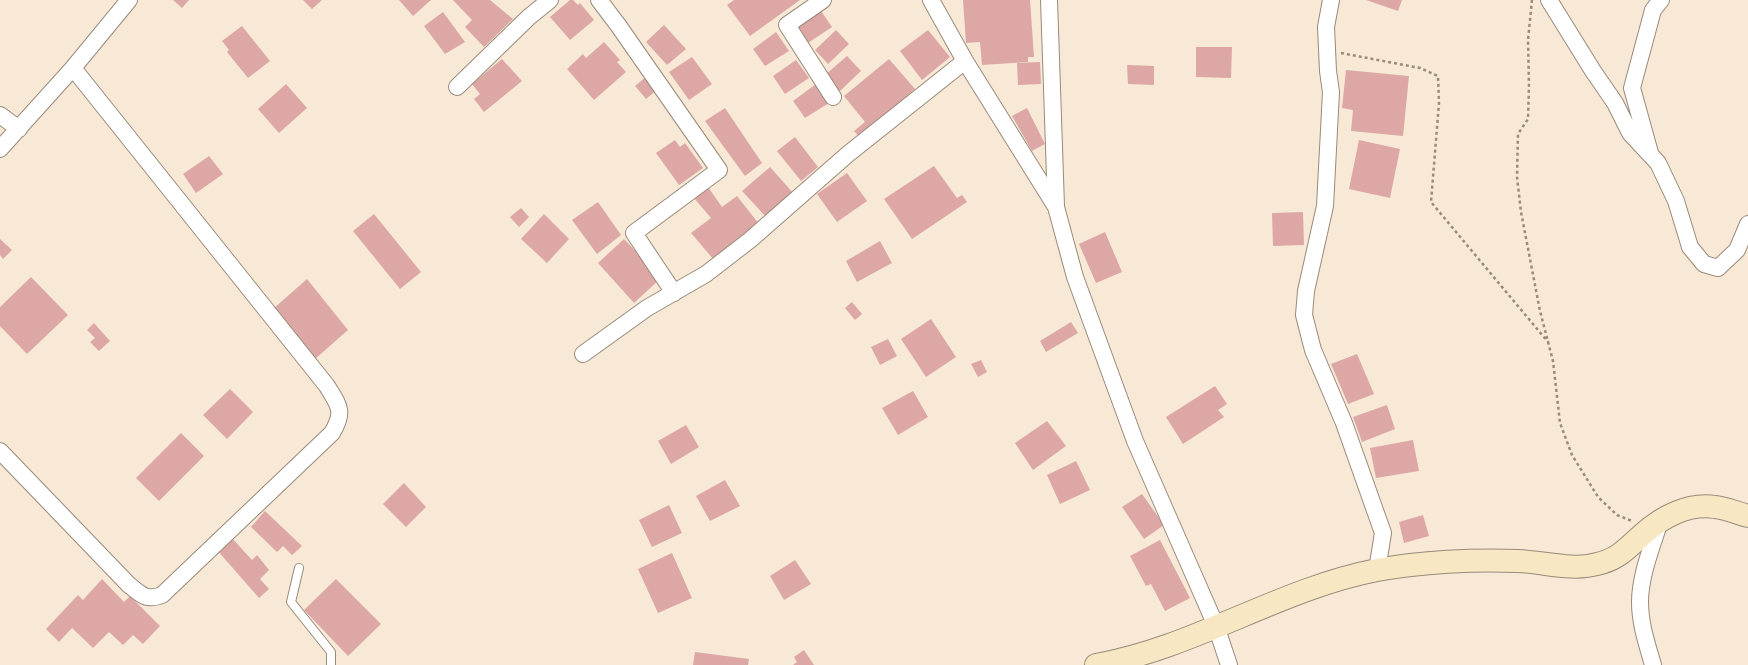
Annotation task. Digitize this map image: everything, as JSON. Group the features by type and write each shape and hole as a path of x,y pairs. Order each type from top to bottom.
{"street":[{"path":"0,149 72,68 129,0"},
{"path":"457,87 529,17 550,0"},
{"path":"599,0 618,25 718,170 634,233 674,293"},
{"path":"823,0 787,25 833,97"},
{"path":"931,0 965,61 1056,207"},
{"path":"1048,0 1056,207 1075,277 1135,440 1216,626 1229,665"},
{"path":"1331,0 1326,27 1331,92 1325,206 1306,291 1304,315 1313,350 1344,423 1383,533 1377,570"},
{"path":"1549,0 1593,71 1615,103 1630,133 1658,163 1676,201 1690,247 1704,264 1718,268 1737,250 1748,224"},
{"path":"1650,155 1632,88 1653,10 1661,0"},
{"path":"583,354 647,308 706,274 750,240 848,154 965,61"},
{"path":"0,451 129,585 141,595 153,599 162,595 332,433 340,420 338,404 327,386 72,68"},
{"path":"0,115 19,129"},
{"path":"1096,665 1146,652 1216,626 1314,586 1377,570 1426,563 1518,561 1577,567 1598,564 1621,555 1644,533 1660,521 1682,509 1714,506 1748,516"},
{"path":"1653,665 1643,631 1640,601 1646,565 1660,521"}],"lane":[{"path":"299,568 291,602 331,652 331,665"}],"path":[{"path":"1532,0 1528,40 1528,119 1518,134 1518,177 1521,212 1540,311 1554,361 1560,423 1572,455 1598,498 1617,515 1635,523 1660,521"},
{"path":"1327,51 1420,68 1438,76 1439,103 1431,202 1549,343"}],"building":[{"path":"173,0 189,0 182,8"},
{"path":"303,0 322,0 312,9"},
{"path":"399,0 431,0 413,16"},
{"path":"453,0 490,0 513,19 484,47 465,27 472,20"},
{"path":"570,0 573,0 578,5 580,3 594,20 570,40 550,17"},
{"path":"734,0 800,0 750,36 727,5"},
{"path":"963,0 1030,0 1034,57 1028,57 1028,62 982,65 980,42 966,43"},
{"path":"1366,0 1402,0 1398,11"},
{"path":"821,11 832,27 808,43 798,26"},
{"path":"443,12 465,42 445,54 424,26"},
{"path":"664,25 686,49 667,65 646,42"},
{"path":"242,26 270,61 248,78 227,52 229,50 222,41"},
{"path":"836,30 849,44 828,64 815,50"},
{"path":"928,30 950,57 922,80 900,51"},
{"path":"776,32 789,51 765,66 753,49"},
{"path":"604,42 620,60 617,62 626,72 594,100 567,69 583,54 586,58"},
{"path":"1196,47 1232,47 1231,78 1196,77"},
{"path":"847,56 861,71 840,91 825,75"},
{"path":"692,57 712,84 689,100 669,72"},
{"path":"502,59 522,81 484,112 474,99 480,94 472,84"},
{"path":"889,59 915,89 873,125 861,139 854,131 865,122 844,96"},
{"path":"796,60 809,78 785,94 773,76"},
{"path":"1040,62 1041,84 1018,85 1017,63"},
{"path":"1127,65 1154,66 1154,85 1128,84"},
{"path":"1346,70 1409,76 1403,136 1351,131 1353,110 1342,108"},
{"path":"647,76 658,89 646,99 635,86"},
{"path":"286,84 307,108 279,133 258,109"},
{"path":"816,84 829,103 805,118 793,101"},
{"path":"725,108 762,163 745,176 705,121"},
{"path":"1027,108 1045,144 1032,151 1012,116"},
{"path":"795,137 818,167 801,181 777,151"},
{"path":"675,140 680,147 685,143 703,168 679,185 656,153"},
{"path":"1359,140 1400,149 1390,198 1349,189"},
{"path":"209,156 223,174 196,193 183,174"},
{"path":"934,166 957,198 962,195 967,202 912,239 884,199"},
{"path":"770,167 794,194 767,218 742,191"},
{"path":"847,173 867,201 837,222 817,194"},
{"path":"708,187 722,207 737,196 759,224 714,260 691,233 711,218 694,198"},
{"path":"598,202 621,235 597,254 572,220"},
{"path":"521,208 529,217 519,227 510,217"},
{"path":"1303,212 1304,245 1273,246 1272,213"},
{"path":"374,214 421,272 400,289 353,231"},
{"path":"544,214 569,239 547,263 521,239"},
{"path":"1105,232 1122,272 1096,283 1079,244"},
{"path":"0,239 12,250 3,259 0,255"},
{"path":"624,239 661,278 634,303 598,263"},
{"path":"880,241 892,263 857,282 846,261"},
{"path":"31,277 68,315 27,354 0,326 0,307"},
{"path":"307,279 348,330 315,359 273,309"},
{"path":"852,302 862,314 855,320 845,308"},
{"path":"931,319 956,357 926,377 901,339"},
{"path":"1071,322 1078,333 1046,352 1040,341"},
{"path":"94,323 110,341 99,351 90,342 95,338 87,330"},
{"path":"888,339 897,356 880,365 871,347"},
{"path":"1357,354 1374,394 1348,404 1331,364"},
{"path":"981,360 987,372 978,377 971,364"},
{"path":"1215,386 1227,404 1218,410 1224,417 1183,444 1166,417"},
{"path":"230,389 253,412 227,439 203,415"},
{"path":"913,391 928,417 898,435 882,408"},
{"path":"1387,405 1395,429 1362,442 1353,417"},
{"path":"1047,421 1066,446 1033,470 1015,443"},
{"path":"686,425 699,447 671,464 658,441"},
{"path":"181,433 204,456 159,501 136,478"},
{"path":"1413,440 1419,471 1376,478 1370,448"},
{"path":"1076,461 1090,490 1060,504 1047,475"},
{"path":"725,480 740,506 710,521 696,496"},
{"path":"404,483 426,507 406,527 383,504"},
{"path":"1142,494 1164,525 1144,539 1122,507"},
{"path":"669,505 682,533 652,547 639,520"},
{"path":"265,511 302,546 292,555 283,546 277,552 251,527"},
{"path":"1423,515 1429,536 1404,543 1399,522"},
{"path":"231,537 252,560 257,555 269,570 260,579 269,589 259,598 217,550"},
{"path":"1160,540 1190,598 1165,611 1151,584 1146,586 1130,556"},
{"path":"672,553 692,598 658,613 638,569"},
{"path":"795,560 811,584 784,600 770,576"},
{"path":"102,579 124,602 130,596 160,626 143,644 133,635 123,645 109,632 93,648 72,628 59,642 46,629 78,595 83,600"},
{"path":"336,579 381,624 348,656 304,610"},
{"path":"804,650 814,665 793,665 797,662 794,657"},
{"path":"695,652 749,659 748,665 693,665"}]}
